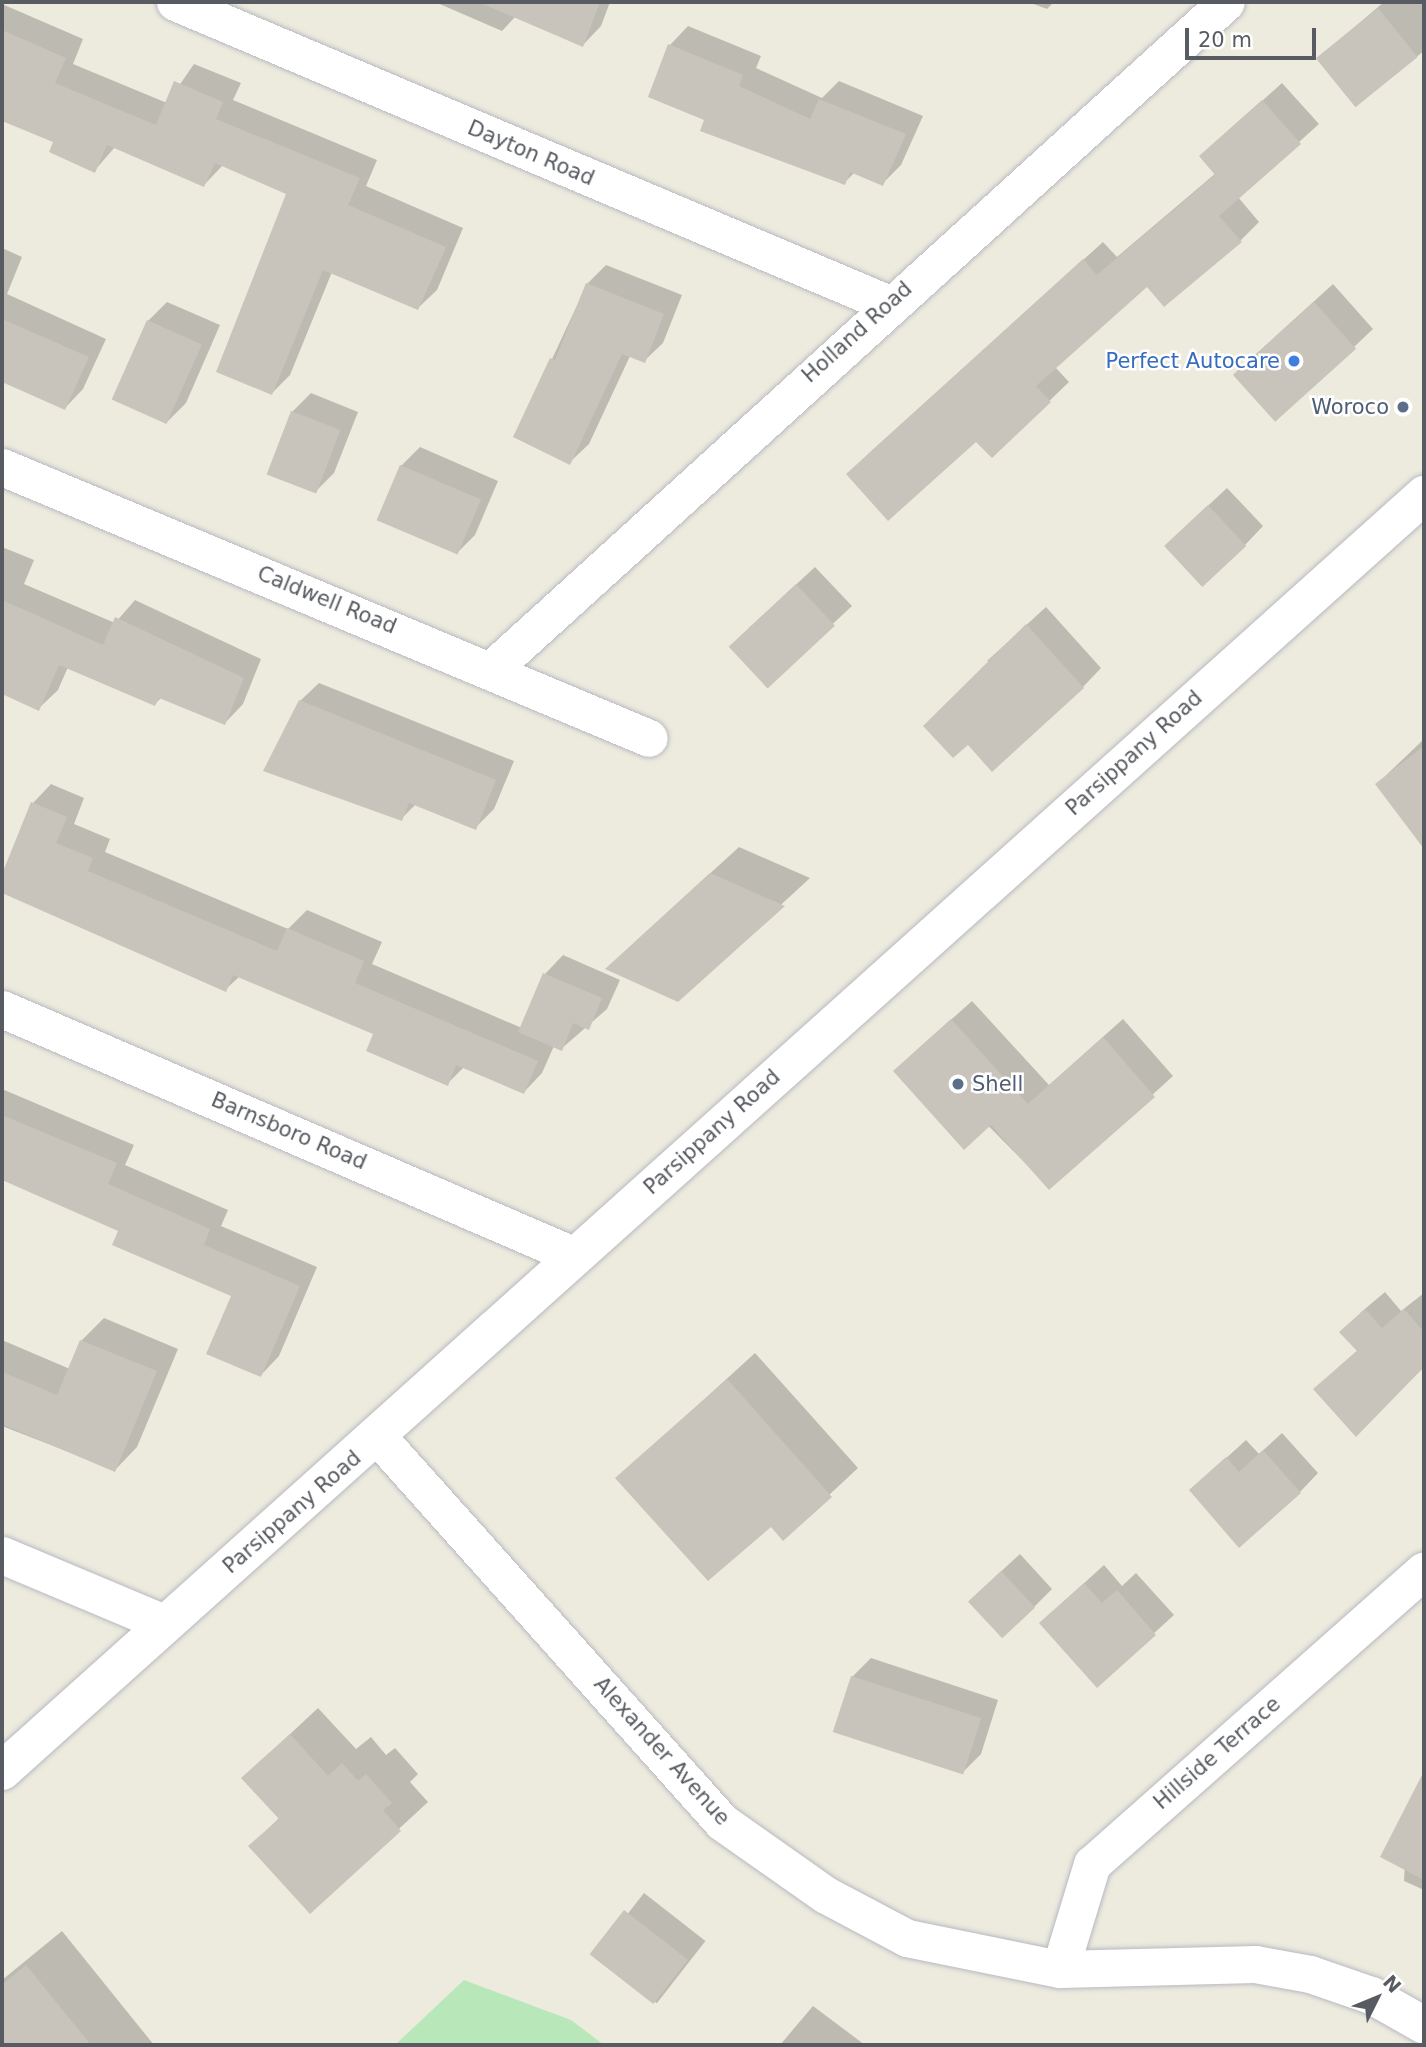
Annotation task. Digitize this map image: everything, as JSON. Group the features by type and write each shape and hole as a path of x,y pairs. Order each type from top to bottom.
{"main road":[{"name":"Parsippany Road","path":"2,1771 164,1623 378,1437 575,1256 1424,495"}],"street":[{"name":"Dayton Road","path":"175,2 887,303"},
{"name":"Holland Road","path":"493,668 887,303 1226,2"},
{"name":"Caldwell Road","path":"2,467 493,668 649,738"},
{"name":"Barnsboro Road","path":"2,1009 575,1256"},
{"name":"Alexander Avenue","path":"378,1437 722,1822 826,1895 906,1938 1060,1969 1255,1964 1310,1974 1371,1995 1424,2025"},
{"path":"2,1555 164,1623"},
{"name":"Hillside Terrace","path":"1060,1969 1092,1864 1424,1570"}],"green space":[{"path":"464,1980 571,2020 604,2045 395,2045"}],"building":[{"path":"478,2 600,2 583,47"},
{"path":"1378,8 1418,57 1355,107 1316,58"},
{"path":"2,30 66,58 55,83 156,125 174,81 223,102 216,119 360,178 348,205 446,247 418,310 323,270 272,395 216,372 286,194 215,163 204,187 107,145 95,173 49,152 53,142 2,121"},
{"path":"668,44 743,75 739,86 810,119 819,99 906,134 883,186 850,172 845,185 700,131 704,120 648,97"},
{"path":"1262,100 1301,144 1219,216 1242,242 1164,307 1147,287 1036,386 1051,402 992,458 976,442 888,521 846,474 1083,259 1097,275 1215,175 1199,156"},
{"path":"586,283 664,314 645,363 622,354 570,465 513,437 550,358 555,360"},
{"name":"Perfect Autocare","path":"1314,302 1356,349 1275,422 1233,375"},
{"path":"2,319 89,357 65,410 2,382"},
{"path":"147,320 202,344 166,424 112,399"},
{"path":"291,411 340,430 316,493 267,474"},
{"path":"400,465 481,499 458,555 377,520"},
{"path":"1208,505 1246,546 1202,587 1164,546"},
{"path":"796,584 835,626 768,688 729,647"},
{"path":"2,600 103,645 115,617 244,678 225,725 159,698 155,706 59,665 39,711 2,694"},
{"path":"1026,624 1084,688 992,772 968,745 953,758 923,726"},
{"path":"299,700 496,780 476,830 409,803 402,821 263,771"},
{"path":"1424,746 1424,849 1375,784"},
{"path":"31,802 67,817 56,843 93,858 88,871 277,951 287,928 364,961 355,983 538,1061 524,1094 456,1065 448,1086 366,1051 373,1034 233,975 226,992 2,893 2,874"},
{"path":"710,873 785,906 678,1002 605,969"},
{"path":"543,973 602,998 589,1030 573,1023 562,1051 518,1032"},
{"path":"951,1019 1028,1104 1103,1037 1155,1097 1049,1190 991,1125 964,1150 893,1071"},
{"path":"2,1115 117,1163 108,1184 210,1229 204,1245 300,1286 261,1377 206,1354 231,1296 112,1245 118,1231 2,1180"},
{"path":"1365,1309 1382,1328 1404,1309 1424,1332 1424,1367 1356,1437 1313,1389 1357,1351 1339,1332"},
{"path":"80,1340 157,1371 115,1472 2,1424 2,1372 57,1395"},
{"path":"727,1379 832,1497 783,1541 771,1527 708,1581 615,1478"},
{"path":"1263,1450 1301,1493 1239,1548 1189,1490 1226,1457 1239,1472"},
{"path":"1001,1571 1035,1608 1002,1638 968,1602"},
{"path":"1084,1583 1102,1603 1117,1590 1156,1635 1097,1688 1039,1623"},
{"path":"851,1676 981,1718 963,1774 833,1732"},
{"path":"290,1734 328,1776 342,1763 358,1781 366,1774 392,1803 383,1810 401,1831 310,1914 248,1846 279,1819 241,1778"},
{"path":"1424,1771 1424,1880 1380,1857"},
{"path":"624,1910 688,1960 653,2004 590,1954"},
{"path":"26,1965 91,2045 2,2045 2,1985"}],"place":[{"name":"Perfect Autocare","path":"1294,361"},
{"name":"Woroco","path":"1403,407"},
{"name":"Shell","path":"958,1084"}]}
